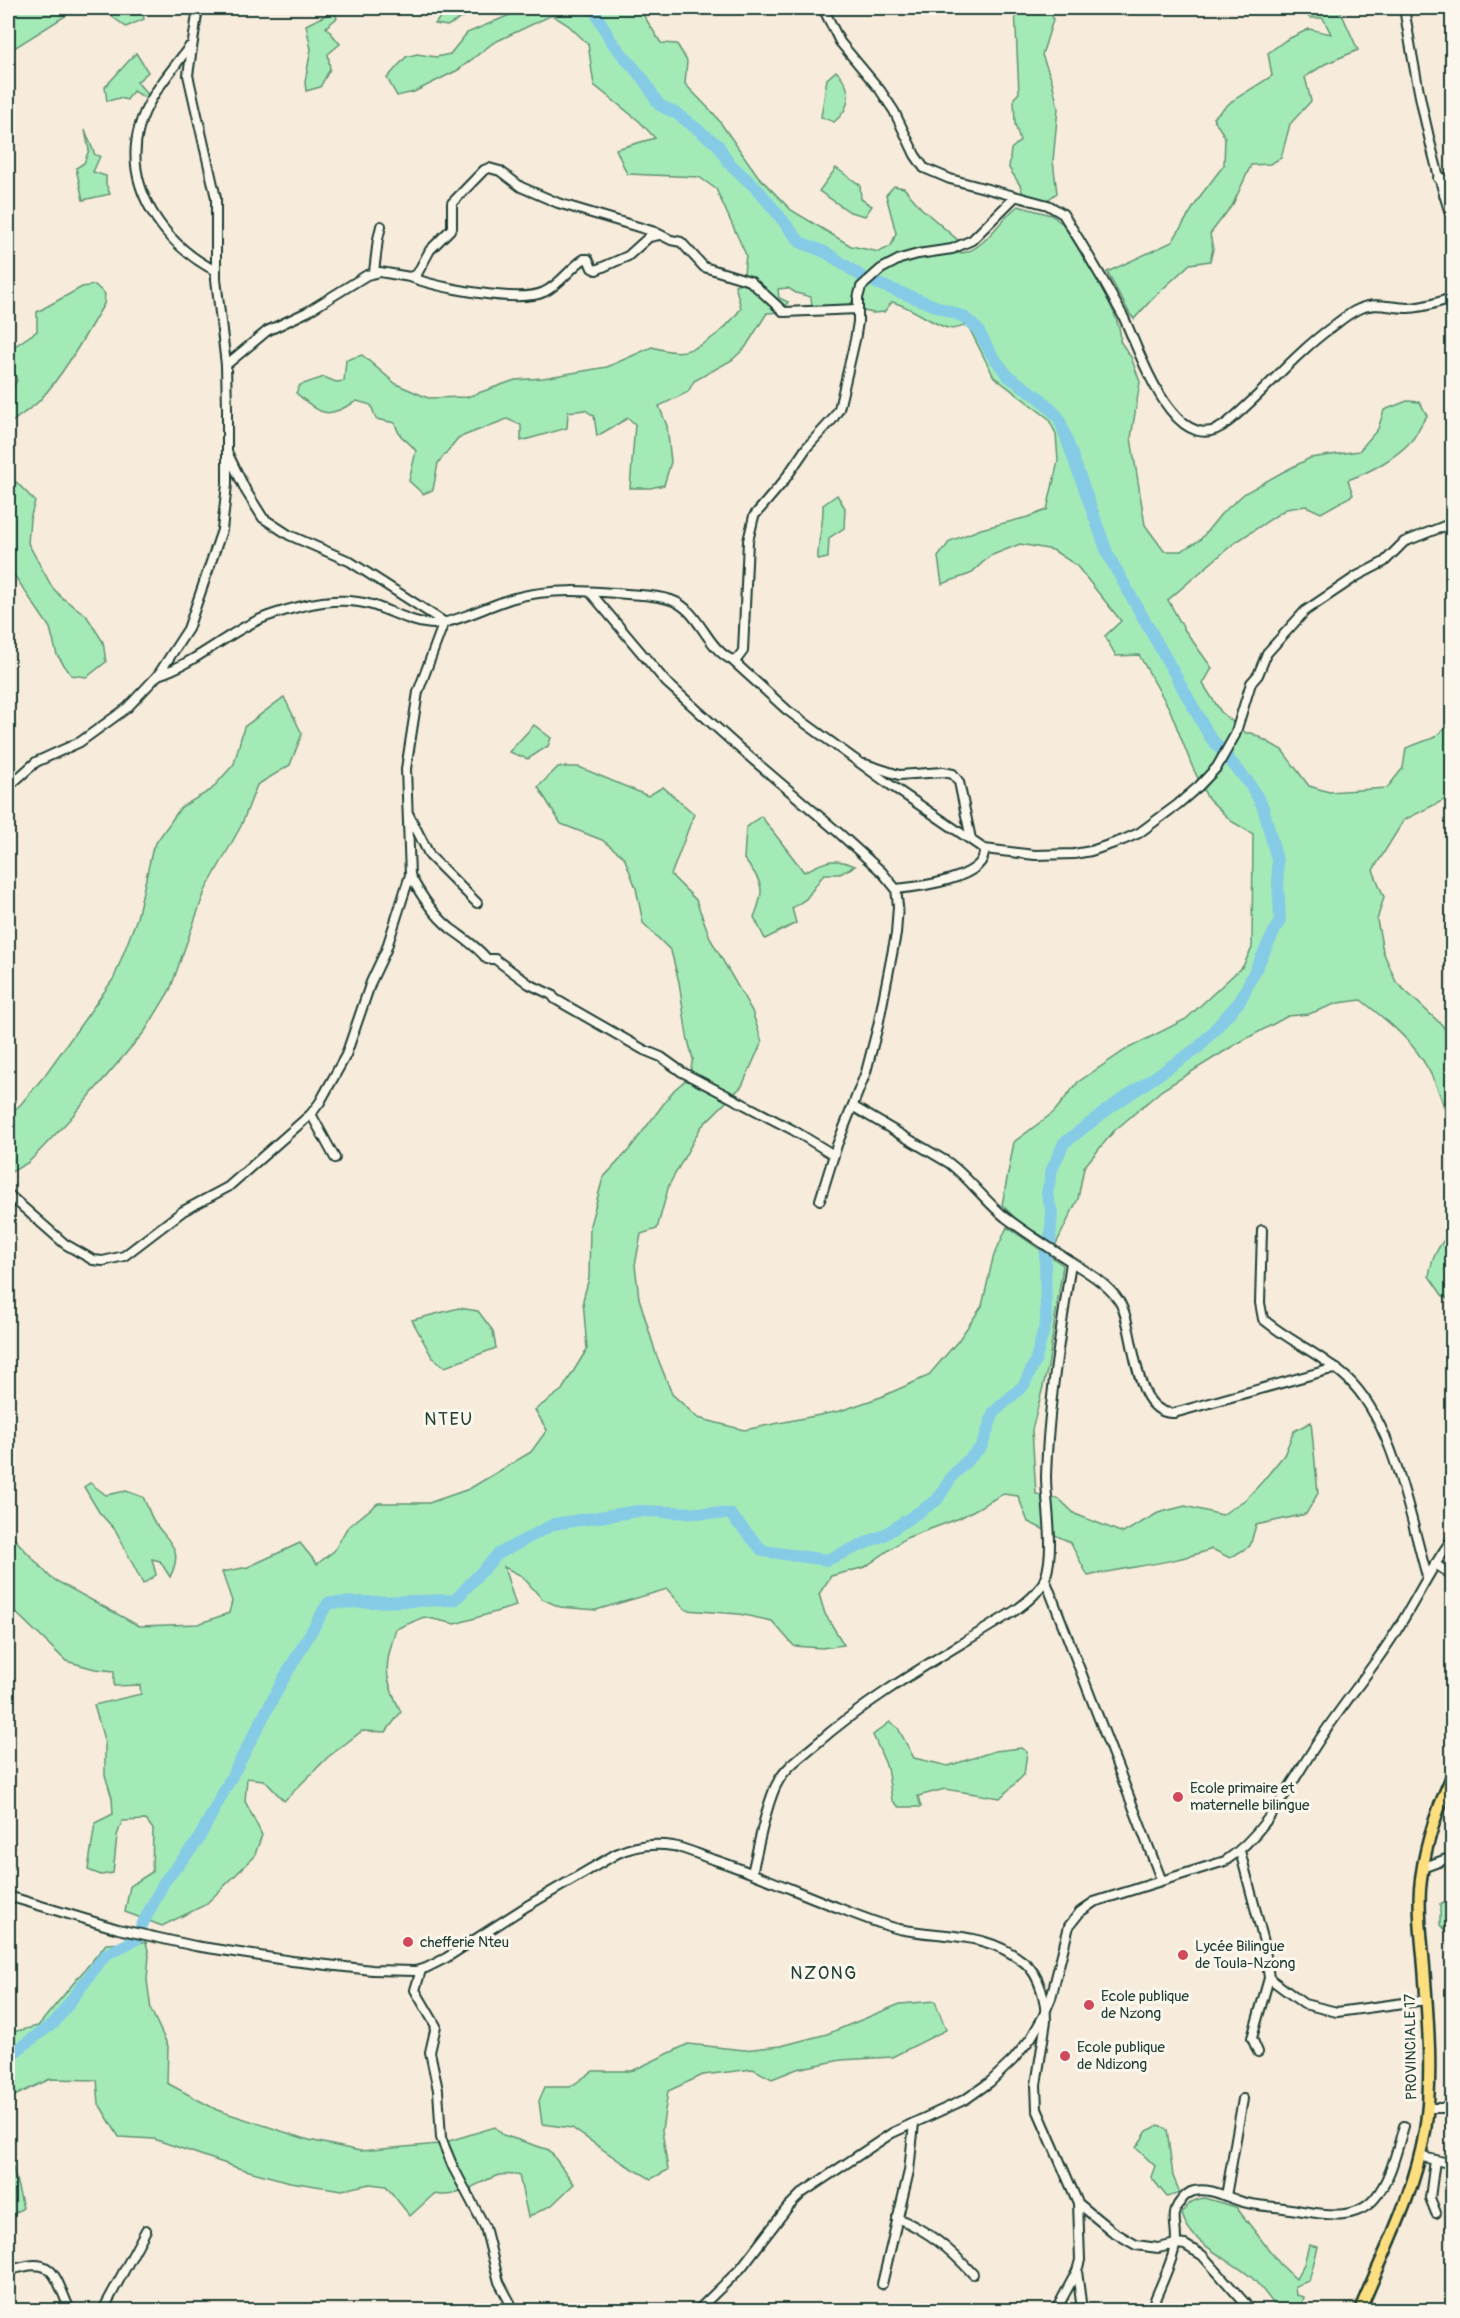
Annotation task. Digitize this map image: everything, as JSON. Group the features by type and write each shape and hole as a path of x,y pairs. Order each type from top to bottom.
{"main road":[{"name":"PROVINCIALE 17","path":"1360,2310 1396,2226 1425,2131 1427,2108 1426,2000 1419,1891 1427,1844 1452,1776"}],"street":[{"path":"8,787 36,762 80,742 127,708 158,675 188,629 215,555 225,507 226,365 216,271 216,198 189,85 188,67 198,8"},
{"path":"823,8 840,42 880,90 894,111 915,155 924,168 950,179 1014,198 1048,205 1063,214 1124,319 1164,402 1189,428 1199,432 1215,430 1227,423 1305,347 1356,310 1375,304 1415,308 1452,298"},
{"path":"1404,8 1424,123 1438,178 1452,220"},
{"path":"191,44 164,80 144,114 138,137 136,162 142,193 159,221 180,247 216,271"},
{"path":"410,276 417,274 430,250 452,228 454,220 452,207 457,196 489,168 500,171 538,195 681,242 699,263 710,270 750,281 784,312 858,309"},
{"path":"1438,178 1452,179"},
{"path":"732,660 737,659 743,651 748,541 751,524 760,507 783,482 807,447 839,409 851,362 861,287 881,270 910,256 952,249 967,243 978,236 1014,198"},
{"path":"374,273 381,226"},
{"path":"226,365 267,331 307,312 374,273 410,276 426,283 480,292 534,295 552,288 584,259 588,259 592,268 596,270 634,252 649,237 660,234"},
{"path":"227,452 246,491 263,518 289,535 349,561 444,622"},
{"path":"158,675 176,670 263,618 328,601 360,602 425,623 444,622 530,594 590,592 663,598 679,604 695,619 721,653 732,660 787,710 912,801 984,849 1035,855 1074,854 1123,840 1154,822 1199,786 1217,767 1235,735 1251,683 1258,675 1267,653 1305,611 1357,576 1384,562 1404,542 1452,524"},
{"path":"590,592 666,682 736,746 839,833 882,872 896,889 898,906 896,934 869,1060 820,1200"},
{"path":"8,1194 65,1244 93,1260 113,1259 135,1250 183,1211 228,1187 310,1114 328,1090 346,1054 371,982 386,950 410,875 406,770 418,692 444,622"},
{"path":"860,763 899,776 943,772 953,774 959,782 971,839"},
{"path":"407,811 430,856 477,903"},
{"path":"896,889 936,884 952,879 982,861 985,855 984,849"},
{"path":"410,875 434,912 487,959 495,959 529,984 552,995 597,1024 793,1130 834,1155"},
{"path":"854,1107 949,1163 961,1172 1002,1215 1109,1289 1120,1303 1128,1323 1134,1360 1142,1385 1158,1408 1165,1413 1337,1369"},
{"path":"310,1114 335,1158"},
{"path":"1262,1230 1260,1303 1263,1319 1337,1369 1357,1387 1372,1409 1398,1473 1427,1576"},
{"path":"752,1873 773,1794 787,1770 840,1723 876,1697 1016,1610 1029,1600 1045,1579 1049,1554 1046,1476 1048,1445 1071,1262"},
{"path":"1082,2310 1077,2271 1081,2248 1078,2204 1037,2109 1036,2085 1046,2010 1069,1926 1080,1912 1094,1902 1161,1879 1225,1861 1240,1851 1256,1833 1327,1728 1377,1660 1427,1576 1452,1540"},
{"path":"1435,1564 1452,1575"},
{"path":"1045,1579 1161,1879"},
{"path":"8,1896 118,1929 195,1946 292,1961 372,1970 421,1970 446,1958 564,1883 629,1848 659,1844 676,1847 752,1873 882,1924 919,1932 959,1935 985,1942 1025,1963 1033,1972 1046,2010 1031,2038 990,2082 966,2099 878,2141 802,2193 788,2207 741,2268 698,2310"},
{"path":"1240,1851 1264,1942 1269,1978 1252,2038 1258,2052"},
{"path":"1422,1868 1452,1857"},
{"path":"421,1970 415,1990 436,2026 430,2052 438,2090 441,2138 453,2167 484,2227 499,2282 514,2310"},
{"path":"1269,1978 1304,2004 1337,2012 1426,2000"},
{"path":"1226,2196 1243,2099"},
{"path":"1427,2108 1452,2108"},
{"path":"882,2284 909,2171 914,2123"},
{"path":"1154,2302 1176,2244 1175,2213 1178,2204 1185,2196 1193,2191 1202,2191 1244,2203 1321,2214 1352,2213 1365,2207 1376,2198 1394,2160 1404,2126"},
{"path":"1419,2156 1452,2164"},
{"path":"1435,2160 1430,2198 1436,2212"},
{"path":"1078,2204 1112,2231 1136,2245 1158,2248 1176,2244 1202,2255 1251,2310"},
{"path":"897,2218 929,2233 954,2252 973,2274"},
{"path":"103,2310 146,2230"},
{"path":"8,2271 28,2265 48,2267 70,2310"},
{"path":"1056,2310 1077,2271"}],"green space":[{"path":"8,8 78,8 8,52"},
{"path":"101,8 142,8 144,19 126,27"},
{"path":"447,8 480,8 447,26 435,24"},
{"path":"526,8 639,8 661,43 677,44 687,61 685,84 715,115 758,176 791,210 851,246 879,252 891,246 896,233 886,195 894,186 904,188 921,208 960,242 934,249 919,248 885,262 856,286 854,299 848,307 812,306 811,297 788,288 778,289 779,298 788,302 782,312 767,313 745,348 732,360 694,381 688,392 659,406 667,426 671,462 664,485 630,488 635,424 628,418 597,436 594,416 585,410 568,412 567,428 521,441 521,425 507,419 458,438 438,463 433,490 423,494 409,481 416,451 401,436 395,423 376,419 371,405 357,401 337,411 319,410 296,393 300,385 324,377 336,382 344,381 346,360 362,355 396,384 428,398 467,397 515,380 543,378 607,367 652,347 677,352 685,351 701,345 717,334 741,308 735,285 743,282 746,255 716,189 699,177 627,174 616,149 655,138 639,121 594,85 588,44 568,25 552,15 493,43 458,70 414,92 397,96 387,78 406,57 417,54 436,57 450,54 467,33"},
{"path":"1015,8 1051,8 1053,20 1042,55 1052,81 1058,108 1053,161 1057,193 1046,201 1023,194 1009,168 1011,149 1020,141 1015,124 1014,98 1019,93"},
{"path":"1300,8 1339,8 1358,50 1325,64 1305,77 1311,101 1290,124 1281,158 1270,164 1251,165 1233,204 1210,234 1213,249 1210,261 1190,264 1134,319 1107,272 1172,242 1201,195 1224,165 1225,137 1213,118 1232,101 1272,76 1268,53 1286,40 1309,29 1331,34 1323,18 1310,18"},
{"path":"334,11 337,18 326,27 340,44 328,54 330,69 320,87 306,91 305,82 311,49 306,25"},
{"path":"136,53 148,72 137,82 150,97 146,98 133,91 127,100 120,98 107,101 105,87"},
{"path":"836,71 842,77 848,90 848,97 844,110 834,122 821,117 827,79"},
{"path":"85,130 95,155 100,156 93,172 106,176 110,194 83,200 76,168 84,163 89,150"},
{"path":"836,168 860,185 861,199 872,206 865,216 850,212 819,191"},
{"path":"1018,206 1051,215 1063,224 1099,282 1115,316 1120,330 1120,341 1131,357 1140,382 1131,438 1145,525 1164,551 1181,551 1200,540 1221,514 1245,493 1310,458 1359,451 1378,429 1384,410 1407,401 1420,402 1427,416 1412,440 1398,453 1374,469 1348,480 1353,495 1321,513 1306,506 1286,509 1233,544 1168,600 1184,629 1212,668 1203,684 1221,712 1246,733 1252,733 1282,750 1309,786 1329,792 1387,788 1403,768 1406,748 1433,738 1450,725 1452,726 1452,796 1404,820 1373,870 1384,897 1377,920 1383,951 1396,982 1442,1025 1452,1040 1452,1153 1444,1107 1438,1089 1422,1059 1402,1034 1361,1000 1338,1003 1309,1014 1288,1016 1233,1046 1162,1090 1114,1131 1084,1167 1078,1199 1056,1244 1021,1224 1002,1205 1014,1142 1054,1112 1078,1082 1127,1049 1186,1019 1243,966 1252,948 1253,834 1231,821 1207,797 1170,710 1139,655 1116,656 1105,636 1121,621 1076,565 1053,550 1020,544 990,556 970,574 942,584 938,557 950,541 981,529 1047,510 1058,461 1056,434 1048,418 994,377 967,324 948,328 892,302 884,312 864,311 861,304 863,289 881,273 911,258 960,253 974,249"},
{"path":"95,285 105,294 104,304 74,354 40,400 8,426 8,394 17,381 10,359 15,346 37,331 37,312 82,287"},
{"path":"8,480 16,482 35,501 30,519 28,543 52,587 61,597 86,615 103,642 106,662 87,677 71,675 57,655 50,628 8,566"},
{"path":"837,495 845,508 844,528 829,538 828,558 818,560 823,505"},
{"path":"284,697 302,734 290,765 257,785 241,826 205,891 170,990 145,1031 69,1120 29,1162 8,1174 8,1116 45,1075 114,978 137,918 153,847 181,807 211,790 234,764 244,727"},
{"path":"534,725 551,738 548,746 528,759 509,752"},
{"path":"558,767 579,767 648,796 663,787 694,814 671,875 696,900 711,940 752,1011 762,1042 742,1086 701,1127 669,1185 657,1229 641,1234 635,1265 639,1298 656,1354 672,1394 698,1418 744,1430 840,1411 881,1397 928,1376 958,1341 982,1306 993,1258 1007,1227 1063,1265 1048,1367 1032,1430 1036,1494 1059,1499 1075,1514 1123,1533 1158,1513 1185,1506 1222,1515 1246,1499 1284,1455 1294,1431 1311,1422 1318,1493 1306,1514 1256,1525 1250,1546 1230,1558 1212,1549 1166,1561 1088,1576 1070,1542 1028,1522 1018,1496 1003,1494 960,1518 906,1538 865,1567 831,1576 819,1594 825,1614 844,1645 822,1648 794,1646 772,1621 739,1614 686,1610 667,1589 596,1610 560,1607 542,1599 522,1576 504,1567 516,1606 455,1624 424,1617 396,1629 389,1653 387,1671 391,1689 401,1712 386,1732 362,1731 328,1757 284,1801 264,1780 247,1778 245,1801 262,1835 254,1857 205,1905 162,1926 125,1912 130,1886 152,1872 153,1829 146,1820 122,1821 117,1836 113,1873 101,1875 88,1870 95,1823 113,1814 112,1798 105,1775 105,1743 94,1705 141,1694 140,1685 114,1686 114,1671 95,1669 66,1661 8,1605 8,1532 51,1578 139,1626 198,1624 229,1613 232,1601 222,1572 248,1567 300,1543 317,1564 334,1551 347,1528 378,1503 429,1503 469,1489 531,1452 547,1430 535,1410 562,1390 587,1349 583,1300 589,1278 590,1225 603,1178 628,1151 674,1090 689,1077 693,1059 671,951 643,923 636,888 624,857 602,840 561,824 538,787"},
{"path":"761,816 804,872 834,861 855,866 840,874 824,874 806,899 792,908 796,923 765,939 754,917 760,900 761,887 744,859 746,828"},
{"path":"1452,1230 1452,1303 1442,1295 1429,1276 1437,1251"},
{"path":"459,1308 478,1311 493,1331 496,1348 445,1367 432,1357 412,1320"},
{"path":"90,1483 106,1495 126,1491 143,1497 153,1520 173,1547 176,1560 170,1577 160,1561 152,1559 156,1575 143,1584 116,1531 99,1512 84,1487"},
{"path":"890,1722 898,1728 914,1758 948,1766 995,1751 1021,1748 1027,1752 1024,1775 1000,1798 945,1789 918,1796 921,1807 899,1807 892,1800 887,1767 873,1735"},
{"path":"1452,1902 1452,1934 1449,1935 1440,1925 1440,1904"},
{"path":"146,1942 149,1955 147,1980 151,2010 168,2046 167,2083 217,2110 309,2140 360,2151 439,2144 495,2127 503,2135 549,2150 574,2184 552,2205 528,2217 519,2175 499,2175 460,2192 434,2194 410,2216 386,2186 370,2184 342,2190 290,2182 238,2168 154,2139 119,2137 99,2104 97,2080 50,2079 8,2099 8,2033 38,2026 106,1944"},
{"path":"935,2001 946,2030 892,2057 841,2060 797,2069 772,2079 753,2069 703,2075 668,2091 662,2130 668,2170 651,2179 621,2162 572,2128 542,2124 539,2101 545,2087 570,2087 593,2071 632,2071 688,2044 744,2050 781,2046 827,2034 900,2004"},
{"path":"1159,2125 1167,2130 1173,2176 1180,2193 1167,2197 1151,2177 1155,2166 1136,2148 1147,2131"},
{"path":"8,2147 23,2208 9,2217 8,2211"},
{"path":"1204,2198 1236,2207 1280,2264 1296,2279 1304,2264 1309,2245 1318,2247 1309,2281 1295,2286 1296,2295 1304,2297 1301,2310 1278,2310 1251,2277 1193,2235 1182,2214 1190,2203"}],"waterway":[{"path":"593,8 611,41 644,80 659,105 676,113 718,145 728,162 760,192 800,242 827,253 864,278"},
{"path":"876,283 964,317 978,330 990,352 1008,376 1041,399 1059,418 1108,555 1210,737 1249,783 1263,807 1277,860 1280,920 1240,1001 1199,1047 1111,1107 1064,1143 1052,1169 1047,1194 1052,1212 1050,1242"},
{"path":"140,1929 164,1882 197,1842 284,1678 328,1603 455,1600 498,1554 554,1524 638,1511 730,1514 763,1551 827,1560 884,1535 937,1500 953,1475 982,1446 994,1412 1024,1385 1035,1362 1046,1322 1045,1255"},
{"path":"8,2057 55,2022 105,1955 137,1939"}],"place":[{"name":"Ecole primaire et maternelle bilingue","path":"1178,1797"},
{"name":"chefferie Nteu","path":"408,1942"},
{"name":"Lycée Bilingue de Toula-Nzong","path":"1183,1955"},
{"name":"Ecole publique de Nzong","path":"1089,2005"},
{"name":"Ecole publique de Ndizong","path":"1065,2056"}],"district":[{"name":"NTEU","path":"449,1419"},
{"name":"NZONG","path":"824,1973"}]}
